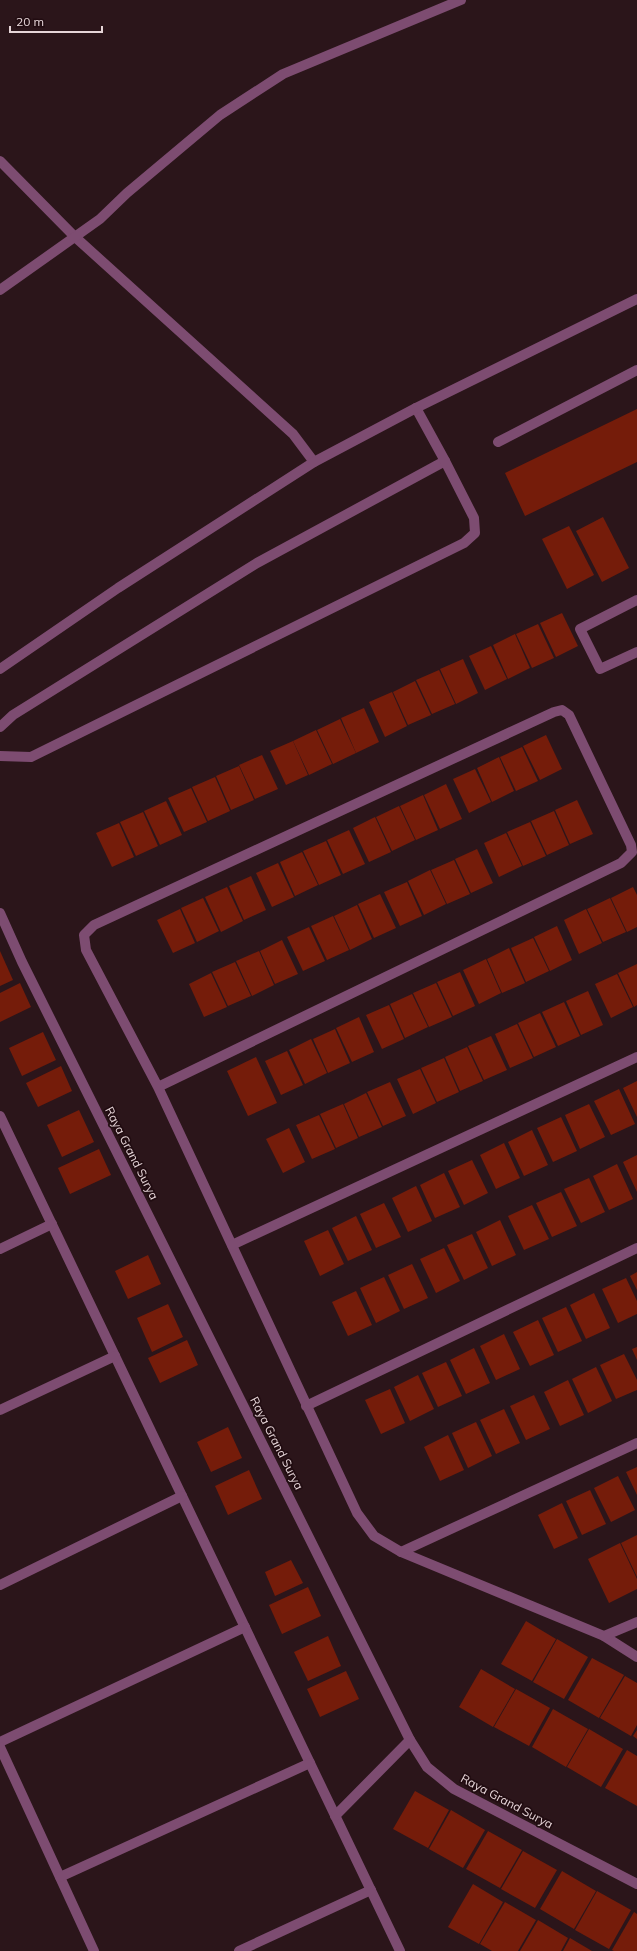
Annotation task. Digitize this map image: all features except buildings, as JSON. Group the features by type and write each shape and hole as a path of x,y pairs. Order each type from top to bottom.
{"street":[{"path":"0,290 100,219 127,193 220,115 283,74 461,0"},
{"path":"0,161 74,236 293,434 314,462"},
{"path":"0,669 118,588 314,462 416,408 637,300"},
{"path":"498,442 637,370"},
{"path":"0,756 31,757 464,543 475,533 474,518 416,408"},
{"path":"0,727 13,715 257,563 445,461"},
{"path":"637,600 580,629 600,669 637,652"},
{"path":"158,1087 621,863 628,858 632,852 631,845 569,715 562,710 554,712 94,925 84,935 86,950 158,1087 357,1513 374,1536 401,1552 604,1636 637,1657"},
{"name":"Raya Grand Surya","path":"0,913 22,962 410,1740 427,1767 454,1789 637,1884"},
{"path":"232,1246 637,1057"},
{"path":"0,1116 400,1951"},
{"path":"0,1249 52,1224"},
{"path":"306,1406 637,1248"},
{"path":"0,1410 115,1356"},
{"path":"401,1552 637,1443"},
{"path":"0,1585 182,1496"},
{"path":"604,1636 637,1622"},
{"path":"0,1742 245,1627"},
{"path":"335,1816 410,1740"},
{"path":"0,1747 94,1951"},
{"path":"60,1877 310,1763"},
{"path":"240,1951 371,1890"}]}
